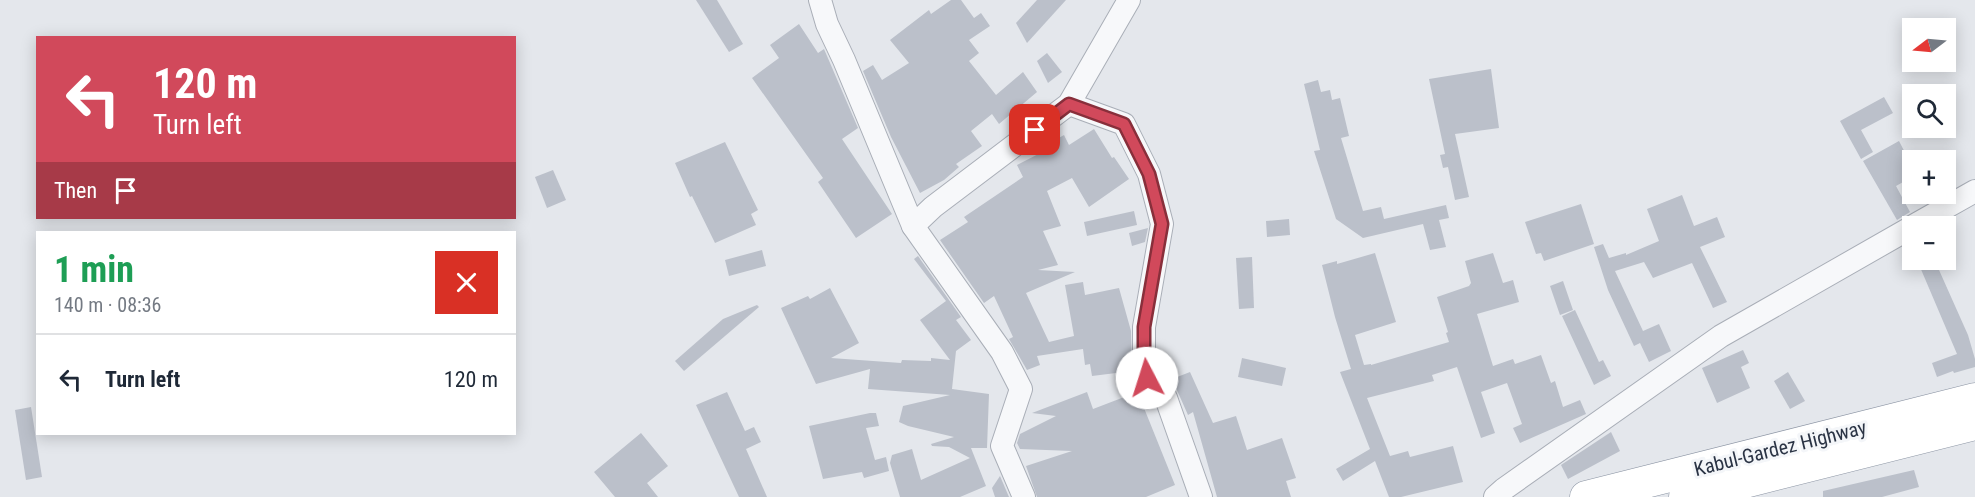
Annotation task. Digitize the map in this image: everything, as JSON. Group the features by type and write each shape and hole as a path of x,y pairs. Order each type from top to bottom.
{"highway":[{"name":"Kabul-Gardez Highway","path":"1586,497 1975,399"},
{"name":"Kabul-Gardez Highway","path":"1686,497 1975,424"}],"street":[{"path":"820,0 827,24 913,226 1002,352 1021,389 1002,446 1024,497"},
{"path":"913,226 933,207 1069,104 1129,0"},
{"path":"1069,104 1124,124 1149,174 1162,224 1144,327 1144,364 1147,378 1166,398 1201,497"},
{"path":"1932,216 1975,191"},
{"path":"1495,497 1720,336 1902,233"}],"building":[{"path":"696,0 717,0 743,44 729,52"},
{"path":"951,0 961,0 974,18 981,13 990,26 969,40 979,53 969,61 996,95 1023,72 1037,92 999,124 992,114 971,131 982,146 956,164 959,167 944,180 920,193 891,137 863,71 873,65 882,80 909,63 890,40 929,10 931,14"},
{"path":"1037,0 1066,0 1027,43 1016,23"},
{"path":"799,24 818,53 824,49 858,128 842,139 892,214 856,238 818,182 823,178 752,78 779,58 770,45"},
{"path":"1047,53 1062,72 1048,83 1037,61"},
{"path":"1491,69 1499,128 1455,134 1469,197 1455,200 1448,167 1443,168 1440,155 1445,154 1429,79"},
{"path":"1318,80 1321,92 1330,90 1332,100 1340,98 1349,136 1341,138 1363,211 1381,207 1384,219 1446,205 1449,218 1439,220 1446,247 1430,250 1423,224 1363,238 1336,219 1314,151 1320,150 1304,84"},
{"path":"1884,97 1893,113 1861,130 1873,152 1861,159 1840,121"},
{"path":"1094,129 1112,158 1114,157 1129,179 1089,207 1072,178 1047,191 1061,226 1043,231 1058,265 1038,270 1075,272 1026,293 1049,342 1074,336 1065,285 1083,282 1085,295 1119,288 1131,331 1132,371 1092,376 1090,364 1085,365 1083,349 1037,356 1040,365 1027,370 1009,339 1013,337 994,296 984,303 940,240 968,222 964,217 1023,177 1017,165 1052,147 1050,143 1064,135 1069,145"},
{"path":"1899,141 1904,150 1902,183 1896,186 1902,197 1902,204 1906,204 1910,212 1897,220 1863,161"},
{"path":"725,142 758,210 751,214 756,225 715,243 675,163"},
{"path":"553,170 566,200 547,208 535,177"},
{"path":"1682,195 1694,226 1717,217 1725,237 1700,247 1727,302 1713,308 1692,263 1653,278 1644,262 1615,271 1643,331 1659,324 1671,351 1649,362 1640,343 1634,346 1608,290 1594,247 1603,244 1609,258 1626,253 1626,255 1659,241 1647,209"},
{"path":"1581,204 1594,244 1544,261 1541,253 1536,254 1525,222"},
{"path":"1134,211 1137,225 1087,236 1084,222"},
{"path":"1289,219 1290,235 1267,237 1266,221"},
{"path":"1148,228 1145,242 1132,246 1129,233"},
{"path":"762,250 766,266 729,276 725,260"},
{"path":"1375,253 1396,322 1355,335 1364,365 1371,365 1449,342 1437,297 1469,286 1471,283 1465,261 1493,253 1503,283 1513,280 1519,302 1477,314 1493,366 1513,359 1515,364 1541,355 1551,383 1555,381 1563,407 1580,400 1586,414 1520,443 1513,428 1522,424 1507,383 1481,392 1495,433 1481,438 1457,367 1432,375 1434,381 1367,398 1390,456 1408,451 1410,457 1453,446 1463,482 1401,497 1389,497 1375,461 1343,481 1336,469 1370,449 1340,372 1351,369 1322,265 1337,261 1337,264"},
{"path":"918,256 961,317 956,320 971,340 956,351 952,389 989,394 987,448 971,448 986,486 960,497 900,497 890,463 892,455 912,449 921,480 970,458 949,447 932,446 931,444 954,437 899,422 903,406 950,395 868,389 870,369 816,384 781,308 808,296 810,299 830,288 859,343 831,358 901,363 902,360 931,361 931,358 950,360 920,320 946,301 914,259"},
{"path":"1252,257 1254,308 1239,309 1236,258"},
{"path":"1921,270 1939,270 1968,335 1975,359 1975,367 1937,377 1932,363 1957,354"},
{"path":"1563,281 1573,310 1560,315 1550,286"},
{"path":"757,305 759,307 684,371 675,361 723,319"},
{"path":"1575,310 1599,362 1603,360 1611,376 1594,385 1562,316"},
{"path":"1743,350 1749,363 1741,367 1750,388 1717,403 1702,368"},
{"path":"1242,358 1286,368 1282,386 1238,377"},
{"path":"1190,372 1213,423 1236,416 1247,450 1282,438 1296,478 1286,481 1291,497 1217,497 1193,412 1188,415 1172,379"},
{"path":"1788,372 1805,401 1790,409 1774,381"},
{"path":"1140,391 1146,396 1149,406 1144,408 1175,485 1146,497 1037,497 1026,466 1072,451 1020,449 1017,443 1020,434 1056,416 1032,413 1087,392 1093,409"},
{"path":"727,392 745,431 754,427 761,442 746,449 767,497 739,497 696,405"},
{"path":"31,407 42,477 26,480 15,410"},
{"path":"876,413 879,426 866,428 875,460 886,457 889,471 864,478 862,472 823,479 809,426"},
{"path":"1611,432 1620,451 1568,479 1561,465"},
{"path":"641,433 668,466 647,483 658,497 615,497 594,472"},
{"path":"1914,470 1919,487 1882,497 1823,497 1823,491"},
{"path":"1000,476 1009,497 995,497 992,488"}],"route":[{"path":"1035,130 1069,104 1124,124 1149,174 1162,224 1144,327 1144,364 1147,378"}]}
